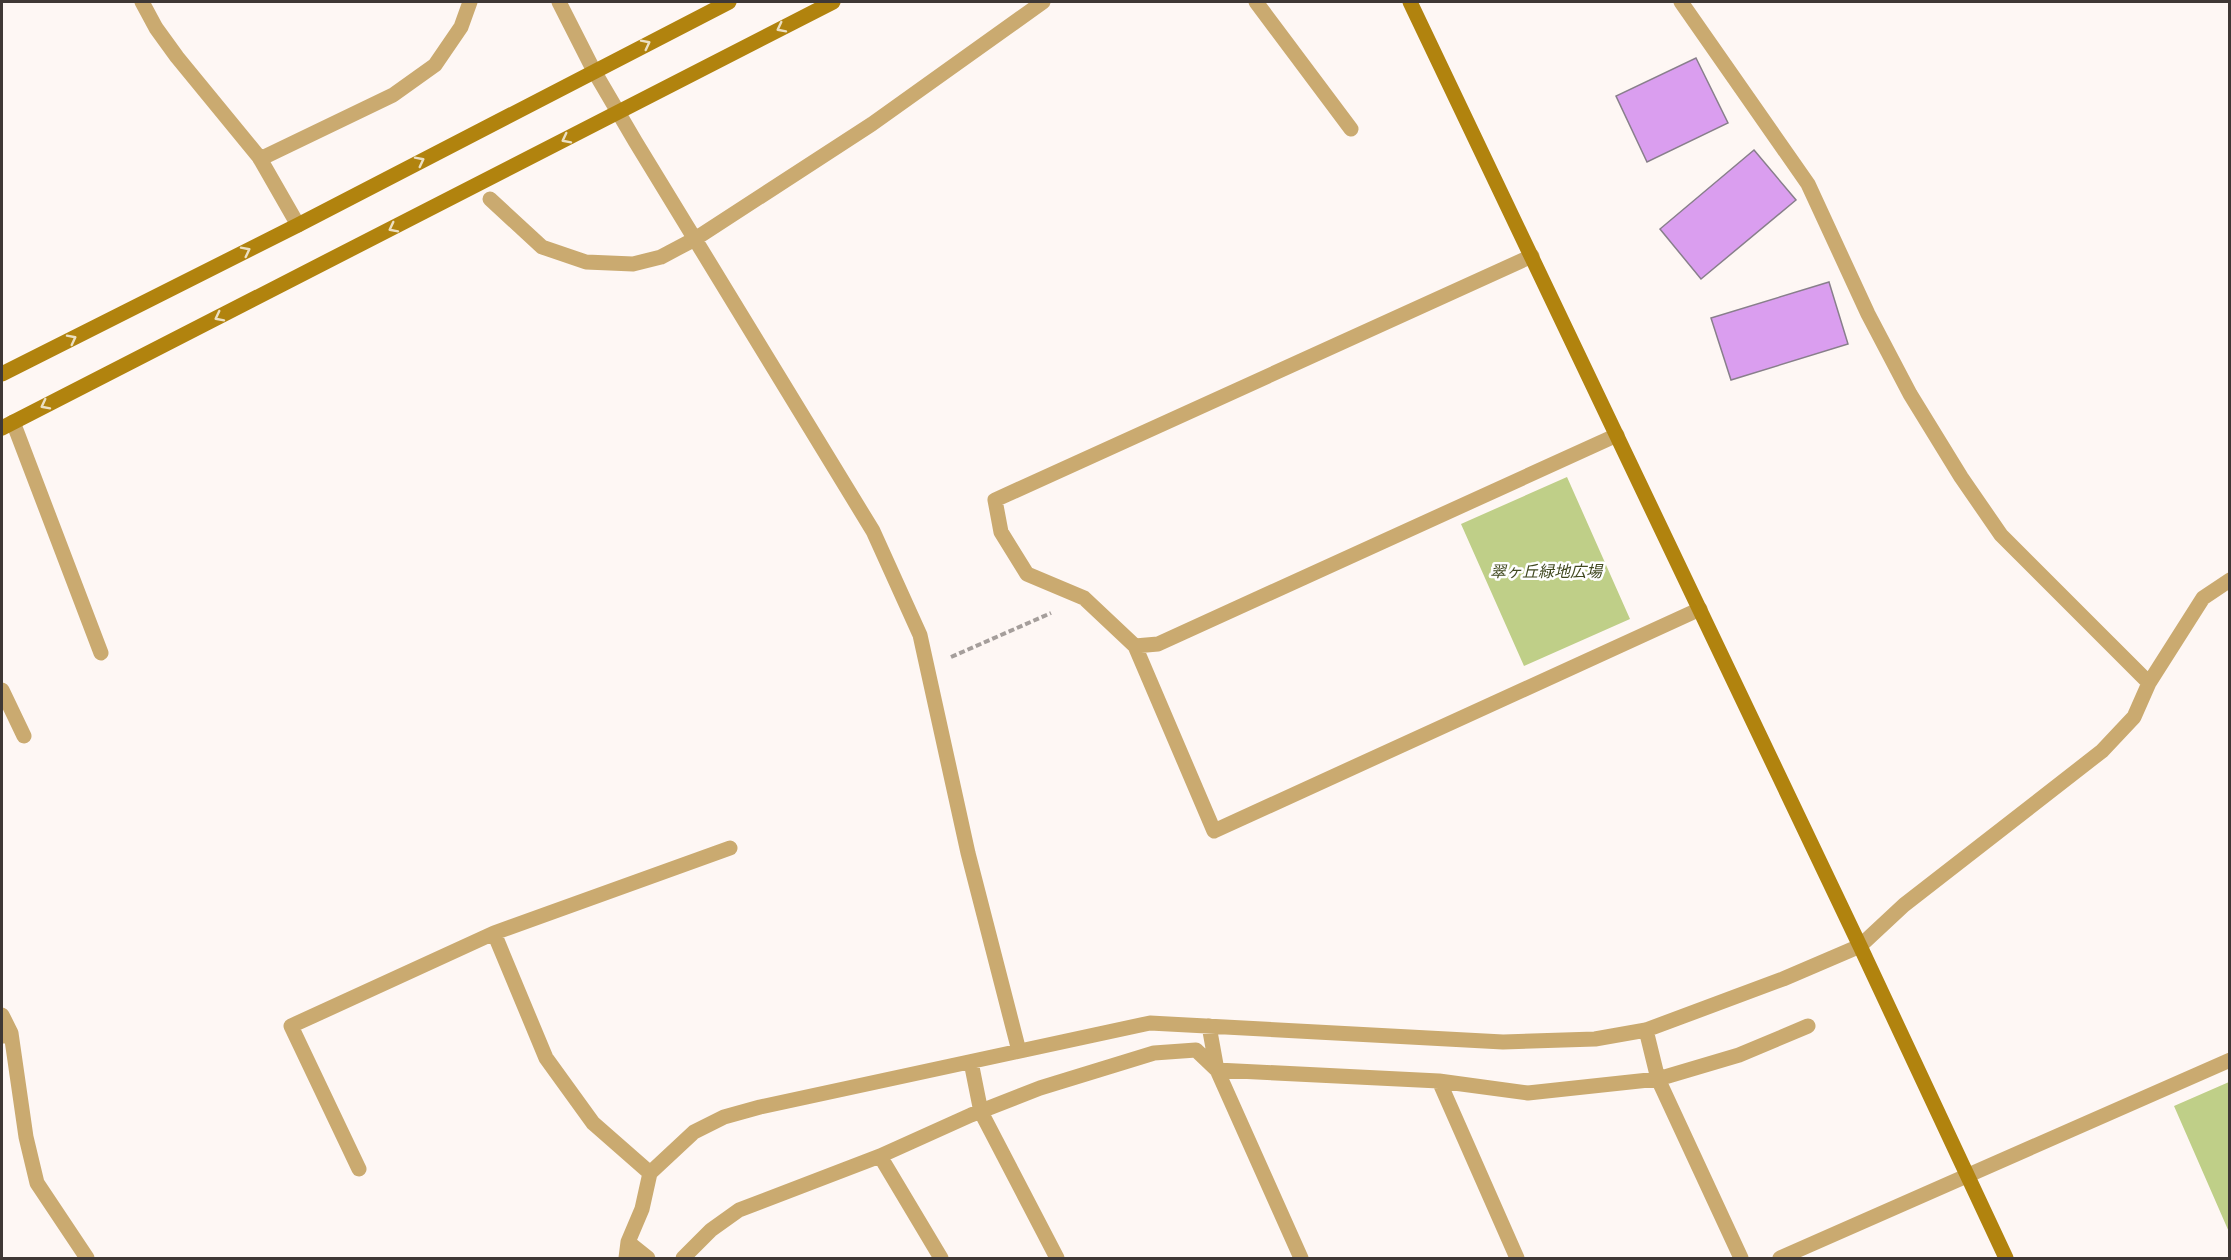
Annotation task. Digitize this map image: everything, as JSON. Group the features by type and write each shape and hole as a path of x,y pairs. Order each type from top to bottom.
{"street":[{"path":"142,2 156,28 177,57 260,159 298,225"},
{"path":"260,159 393,95 435,65 461,27 470,2"},
{"path":"559,2 618,112 873,531 920,635 968,853 1019,1051"},
{"path":"2,375 729,2"},
{"path":"101,653 7,425 832,2"},
{"path":"490,199 542,247 586,262 633,264 661,257 695,239 872,124 1043,2"},
{"path":"1256,2 1351,129"},
{"path":"1410,2 1860,946 2006,1258"},
{"path":"1681,2 1808,184 1868,314 1910,394 1960,477 2001,535 2149,683"},
{"path":"1532,256 995,500 1001,532 1027,574 1084,598 1135,646 1214,831 1700,609"},
{"path":"1135,646 1158,644 1617,435"},
{"path":"626,1258 628,1242 642,1209 650,1173 694,1132 724,1117 760,1107 1150,1023 1503,1042 1595,1039 1646,1030 1783,979 1860,946 1904,905 2102,751 2134,717 2149,683 2203,598 2229,580"},
{"path":"2,690 24,736"},
{"path":"359,1169 291,1026 494,933 730,848"},
{"path":"494,933 546,1058 593,1123 650,1173"},
{"path":"2,1015 37,1183 87,1258"},
{"path":"1209,1026 1217,1070 1301,1258"},
{"path":"683,1258 711,1230 739,1210 880,1156 1040,1088 1154,1053 1196,1050 1217,1070 1439,1081 1528,1093 1658,1079 1740,1055 1808,1026"},
{"path":"1646,1030 1658,1079 1741,1258"},
{"path":"1780,1258 2229,1060"},
{"path":"971,1062 981,1112 1057,1258"},
{"path":"1439,1081 1517,1258"},
{"path":"880,1156 940,1258"},
{"path":"628,1242 648,1258"}],"path":[{"path":"928,667 1084,598"}],"green space":[{"name":"翠ヶ丘緑地広場","path":"1567,477 1630,619 1524,666 1461,524"},
{"path":"2229,1082 2229,1232 2174,1106"}],"building":[{"path":"1696,58 1728,123 1647,162 1616,96"},
{"path":"1754,150 1796,200 1701,279 1660,229"},
{"path":"1829,282 1848,344 1731,380 1711,318"}]}
